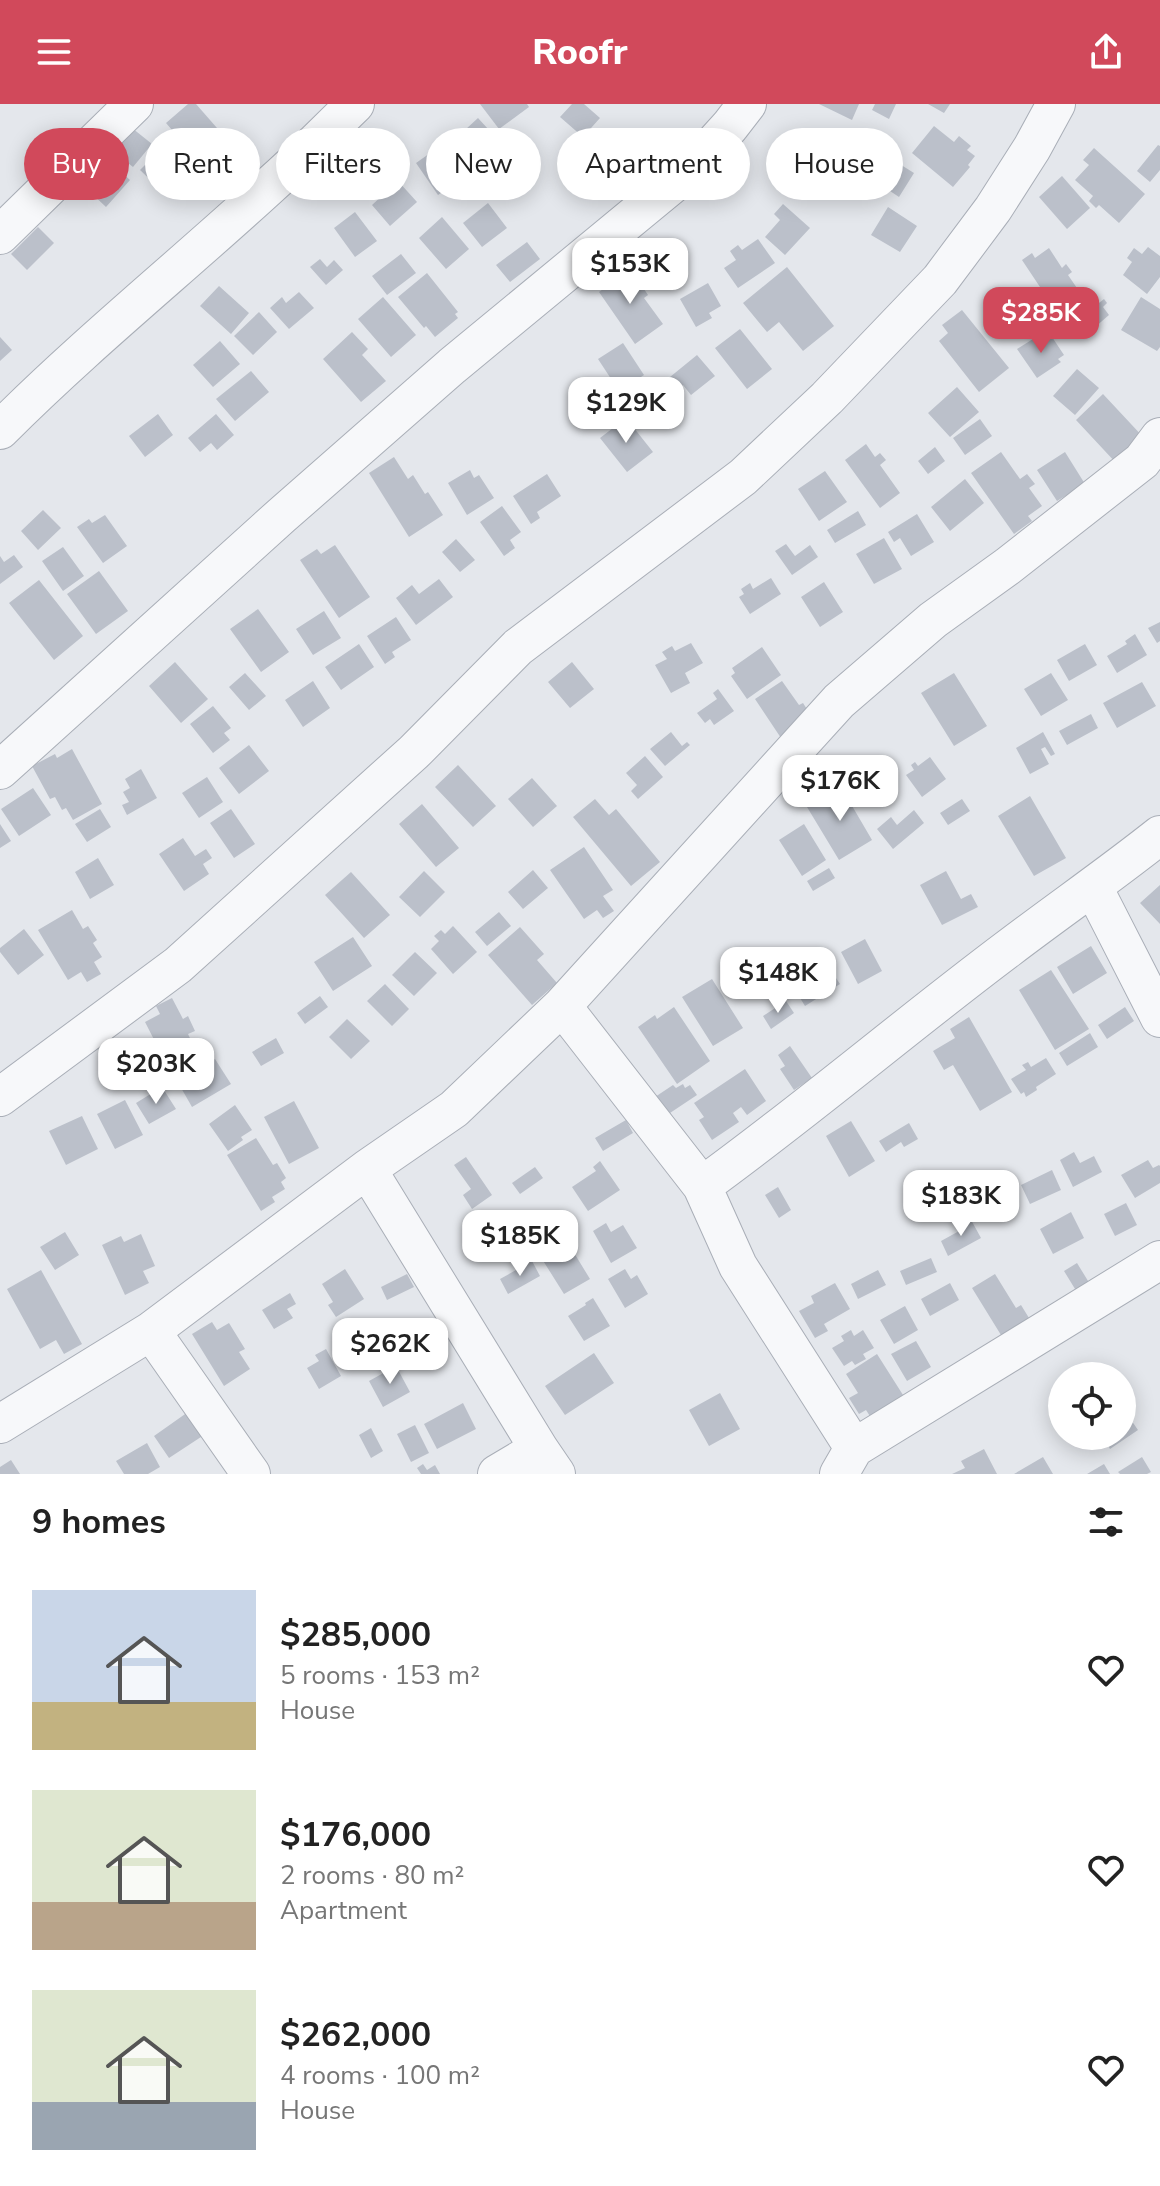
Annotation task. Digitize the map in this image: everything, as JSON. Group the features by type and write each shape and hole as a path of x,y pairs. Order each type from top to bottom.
{"street":[{"path":"0,235 134,104"},
{"path":"0,430 46,384 276,180 355,104"},
{"path":"0,770 452,366 692,168 747,104"},
{"path":"0,1097 178,965 414,752 518,647 743,477 827,398 940,280 993,209 1056,104"},
{"path":"0,1424 151,1331 367,1169 454,1109 562,1006 839,701 933,620 1008,566 1142,461 1160,437"},
{"path":"702,1186 1160,835"},
{"path":"1093,887 1160,1018"},
{"path":"562,1006 702,1186 738,1266 847,1461 1160,1260"},
{"path":"367,1169 548,1462 497,1474"},
{"path":"151,1331 251,1474"}],"building":[{"path":"188,104 196,104 217,128 170,128 166,123"},
{"path":"480,104 527,104 529,107 498,128"},
{"path":"572,104 584,104 600,118 591,128 573,128 560,117"},
{"path":"819,104 859,104 852,120"},
{"path":"875,104 896,104 889,119 872,110"},
{"path":"928,104 950,104 944,113"},
{"path":"478,118 487,128 467,128"},
{"path":"127,124 145,138 145,152 133,167 129,164 129,128 124,128"},
{"path":"934,126 954,142 959,136 971,146 967,150 975,156 953,187 912,153"},
{"path":"1158,145 1160,170 1150,182 1137,171"},
{"path":"1094,148 1145,194 1119,223 1099,205 1096,208 1089,201 1093,196 1075,180 1089,165 1083,160"},
{"path":"426,156 426,178 416,163"},
{"path":"903,166 914,173 903,191"},
{"path":"1062,176 1090,208 1067,229 1039,197"},
{"path":"410,194 417,202 390,226 372,205 377,200 410,200"},
{"path":"99,200 112,200 106,207"},
{"path":"488,203 507,228 482,247 463,223"},
{"path":"783,204 810,228 785,255 765,237 780,220 774,214"},
{"path":"888,207 917,226 900,252 871,235"},
{"path":"355,212 377,241 355,257 334,228"},
{"path":"442,217 469,249 446,269 419,238"},
{"path":"38,227 54,243 27,270 11,254"},
{"path":"758,239 775,263 738,288 724,268 736,260 730,251 738,245 742,250"},
{"path":"527,242 540,259 510,282 496,265"},
{"path":"1148,247 1160,256 1160,277 1147,294 1123,275 1132,262 1127,258 1134,248 1142,254"},
{"path":"1049,248 1062,268 1066,264 1072,272 1068,275 1079,291 1054,308 1022,260 1032,253 1035,258"},
{"path":"401,254 416,273 387,295 372,276"},
{"path":"320,259 327,267 334,260 343,270 326,285 310,267"},
{"path":"620,267 634,288 640,283 648,295 644,298 663,324 635,344 599,292 610,284 606,277"},
{"path":"787,267 834,326 803,351 779,322 767,332 743,303"},
{"path":"427,273 458,312 455,314 458,318 435,337 398,297"},
{"path":"708,283 721,306 709,313 712,318 696,327 680,299"},
{"path":"219,286 249,313 231,334 200,306"},
{"path":"299,292 314,308 289,329 270,308 282,297 286,303"},
{"path":"1090,293 1099,303 1104,299 1107,303 1103,307 1109,315 1087,334 1068,311"},
{"path":"383,297 416,335 391,357 358,319"},
{"path":"1141,297 1160,309 1160,347 1157,351 1121,330"},
{"path":"962,310 1009,368 979,392 939,341 948,333 942,325"},
{"path":"259,312 277,332 253,355 234,336"},
{"path":"740,329 772,369 747,389 715,348"},
{"path":"352,332 368,349 362,355 386,381 361,402 323,359"},
{"path":"1050,334 1064,355 1058,359 1061,362 1037,378 1017,349 1033,339 1036,344"},
{"path":"0,337 12,350 0,361"},
{"path":"220,341 240,364 213,387 193,365"},
{"path":"623,343 644,375 619,391 598,359"},
{"path":"697,355 715,376 691,395 683,385 679,388 670,377"},
{"path":"1077,369 1099,388 1075,415 1053,396"},
{"path":"251,371 269,392 235,421 216,399"},
{"path":"600,385 610,402 578,421 570,408 576,404 571,396 584,389 587,394"},
{"path":"665,386 679,409 647,429 629,399 647,388 651,395"},
{"path":"957,387 979,412 950,437 928,413"},
{"path":"1103,394 1145,439 1117,464 1076,420"},
{"path":"158,414 173,435 145,457 129,436"},
{"path":"216,414 234,435 217,450 211,443 200,452 188,438"},
{"path":"626,418 653,452 627,472 600,438"},
{"path":"980,419 992,436 965,455 953,438"},
{"path":"866,444 875,457 880,453 886,460 880,465 900,493 880,508 845,460"},
{"path":"935,447 945,461 928,474 918,461"},
{"path":"1001,452 1020,479 1027,474 1035,484 1029,488 1042,506 1028,516 1032,521 1014,534 971,473"},
{"path":"1065,452 1085,484 1057,501 1037,470"},
{"path":"394,457 408,479 413,475 443,515 409,537 369,473"},
{"path":"470,470 474,478 479,475 494,498 467,515 448,483"},
{"path":"825,471 847,502 819,521 798,489"},
{"path":"547,474 561,496 537,512 540,518 531,524 513,496"},
{"path":"965,479 984,503 950,531 931,507"},
{"path":"502,506 521,532 510,540 515,548 504,556 480,522"},
{"path":"43,510 61,528 38,550 21,531"},
{"path":"858,511 866,525 835,543 827,530"},
{"path":"917,514 934,542 911,556 900,538 894,542 888,532"},
{"path":"105,515 127,546 103,563 77,527 89,519 92,523"},
{"path":"884,538 902,569 874,584 856,554"},
{"path":"456,539 475,560 460,572 442,552"},
{"path":"786,544 795,556 810,545 818,557 792,575 775,551"},
{"path":"335,545 370,597 339,618 300,560 317,549 321,554"},
{"path":"63,547 84,576 63,591 42,561"},
{"path":"14,555 23,567 0,584 0,556 4,562"},
{"path":"99,571 128,611 96,634 67,594"},
{"path":"771,578 781,594 750,614 739,597 744,594 741,589 750,583 753,589"},
{"path":"439,579 453,597 416,625 396,598 412,585 419,594"},
{"path":"39,580 83,636 54,660 9,603"},
{"path":"824,582 843,612 820,627 801,597"},
{"path":"258,609 289,652 261,672 230,629"},
{"path":"324,611 341,638 313,655 296,629"},
{"path":"396,617 411,640 392,652 395,657 385,664 367,636"},
{"path":"1160,622 1160,641 1157,643 1148,628"},
{"path":"1135,634 1147,655 1117,673 1107,656 1127,644 1125,641"},
{"path":"691,643 703,663 685,673 690,683 671,693 655,665 667,659 662,652 672,646 675,651"},
{"path":"359,644 374,667 341,690 325,667"},
{"path":"1085,644 1097,665 1069,681 1057,660"},
{"path":"762,647 781,675 747,699 731,676 735,673 732,668"},
{"path":"175,662 208,699 181,723 149,686"},
{"path":"572,662 594,689 570,708 548,682"},
{"path":"245,673 266,696 249,710 229,687"},
{"path":"954,673 987,726 954,746 921,693"},
{"path":"1051,673 1068,700 1041,716 1024,689"},
{"path":"313,681 330,708 303,727 285,700"},
{"path":"782,681 799,705 803,703 810,714 795,759 755,699"},
{"path":"1142,682 1156,706 1117,728 1103,703"},
{"path":"718,689 734,711 714,725 710,719 705,723 697,713 717,699 713,693"},
{"path":"213,706 231,728 224,733 230,740 213,753 190,724"},
{"path":"1091,714 1098,728 1067,745 1059,731"},
{"path":"671,732 682,746 687,742 690,745 665,766 650,749"},
{"path":"1043,732 1055,754 1051,756 1045,747 1041,749 1049,764 1030,774 1016,748"},
{"path":"249,745 269,771 239,794 219,768"},
{"path":"72,749 102,804 73,820 66,808 62,810 55,797 50,799 32,766 55,754 57,758"},
{"path":"645,756 663,777 638,799 631,791 637,785 626,773"},
{"path":"930,757 946,779 922,797 906,775 914,770 911,765 915,762 918,766"},
{"path":"458,765 496,806 473,827 435,787"},
{"path":"141,769 157,798 127,815 122,805 129,802 123,792 130,788 125,779"},
{"path":"207,777 223,802 199,818 182,793"},
{"path":"532,778 557,806 533,827 508,799"},
{"path":"841,787 872,840 839,860 807,807"},
{"path":"33,788 51,815 19,836 1,809"},
{"path":"1030,796 1066,858 1034,876 998,816"},
{"path":"595,799 609,815 616,809 660,862 631,886 573,817"},
{"path":"962,799 970,811 948,825 940,813"},
{"path":"422,804 459,848 436,867 399,824"},
{"path":"100,809 111,827 87,842 75,824"},
{"path":"231,809 255,844 234,858 210,823"},
{"path":"914,810 924,823 893,849 877,829 891,817 897,825"},
{"path":"0,824 11,841 0,848"},
{"path":"804,824 826,860 802,876 779,840"},
{"path":"183,838 195,856 206,849 212,858 203,864 209,874 184,891 159,854"},
{"path":"584,847 613,890 603,896 614,911 603,918 597,910 584,919 550,870"},
{"path":"98,858 114,885 90,899 75,872"},
{"path":"829,868 835,878 813,891 807,881"},
{"path":"533,870 548,888 523,909 508,892"},
{"path":"424,871 445,892 420,917 399,897"},
{"path":"946,871 961,899 971,894 978,907 942,925 920,885"},
{"path":"351,872 390,915 364,938 325,895"},
{"path":"1160,885 1160,924 1140,903"},
{"path":"72,910 83,929 88,926 97,940 93,943 102,957 94,962 101,974 87,982 81,972 68,980 38,930"},
{"path":"499,912 511,926 487,946 475,932"},
{"path":"453,926 477,952 453,974 431,949 439,941 434,936 441,930 445,934"},
{"path":"520,927 544,954 537,960 557,983 532,1005 488,955"},
{"path":"24,929 44,955 18,975 0,948"},
{"path":"353,937 372,966 333,991 314,962"},
{"path":"865,939 882,971 858,984 841,952"},
{"path":"1091,946 1107,973 1073,994 1057,967"},
{"path":"415,952 437,973 414,996 392,975"},
{"path":"1051,970 1089,1029 1055,1050 1019,990"},
{"path":"832,972 840,984 805,1006 797,993"},
{"path":"712,979 743,1028 713,1046 682,997"},
{"path":"385,984 409,1009 392,1026 367,1001"},
{"path":"320,996 328,1007 305,1024 297,1013"},
{"path":"172,998 183,1019 188,1016 195,1031 188,1034 197,1053 168,1067 145,1022 160,1014 156,1006"},
{"path":"786,1001 794,1013 771,1029 763,1016"},
{"path":"674,1007 710,1061 677,1084 638,1027"},
{"path":"1125,1007 1134,1021 1107,1039 1098,1025"},
{"path":"969,1017 1012,1092 980,1111 953,1065 944,1070 933,1051 955,1038 950,1029"},
{"path":"347,1019 370,1041 351,1059 329,1037"},
{"path":"1090,1033 1098,1047 1067,1066 1059,1053"},
{"path":"276,1038 284,1053 261,1066 252,1052"},
{"path":"790,1046 812,1078 794,1090 780,1069 785,1066 778,1055"},
{"path":"1046,1058 1056,1074 1026,1097 1024,1092 1021,1094 1011,1079 1026,1070 1022,1065 1028,1062 1031,1067"},
{"path":"215,1059 231,1084 192,1107 176,1079 186,1073 183,1068 194,1062 198,1069"},
{"path":"745,1069 766,1101 747,1115 741,1107 733,1113 739,1122 712,1140 699,1120 704,1117 694,1103"},
{"path":"683,1084 685,1088 690,1085 697,1095 667,1115 655,1097 673,1085 676,1088"},
{"path":"162,1087 176,1109 149,1124 136,1103"},
{"path":"125,1100 143,1135 115,1149 97,1114"},
{"path":"294,1101 319,1148 289,1164 264,1117"},
{"path":"235,1105 252,1130 228,1151 209,1124"},
{"path":"82,1116 98,1149 66,1165 49,1131"},
{"path":"626,1120 633,1133 603,1151 595,1138"},
{"path":"851,1121 875,1161 849,1177 826,1136"},
{"path":"909,1123 918,1139 904,1147 901,1142 886,1152 879,1141"},
{"path":"256,1138 273,1165 277,1163 286,1178 281,1182 285,1189 272,1197 275,1202 261,1211 227,1155"},
{"path":"1074,1152 1080,1163 1094,1156 1102,1172 1073,1187 1060,1160"},
{"path":"466,1157 492,1195 472,1209 463,1195 471,1189 454,1165"},
{"path":"1148,1160 1153,1168 1160,1166 1160,1183 1135,1198 1121,1175"},
{"path":"600,1161 620,1190 588,1211 572,1187 596,1171 593,1167"},
{"path":"535,1167 543,1178 520,1194 512,1183"},
{"path":"1052,1170 1061,1190 1030,1204 1021,1185"},
{"path":"778,1187 791,1210 779,1218 765,1195"},
{"path":"1126,1203 1137,1225 1115,1236 1104,1214"},
{"path":"1071,1212 1084,1238 1053,1254 1040,1229"},
{"path":"970,1218 981,1238 948,1256 941,1241 961,1230 958,1225"},
{"path":"606,1223 611,1232 623,1225 637,1248 611,1263 593,1231"},
{"path":"65,1232 79,1255 55,1270 40,1247"},
{"path":"141,1234 155,1266 143,1271 149,1283 125,1295 102,1245 121,1236 124,1242"},
{"path":"568,1243 590,1279 564,1294 542,1259"},
{"path":"931,1258 937,1272 906,1285 900,1271"},
{"path":"532,1261 540,1276 508,1294 500,1279"},
{"path":"1077,1263 1093,1289 1083,1302 1064,1271"},
{"path":"345,1269 364,1299 336,1317 328,1305 333,1302 322,1284"},
{"path":"625,1269 631,1279 637,1275 648,1294 625,1308 608,1279"},
{"path":"41,1270 82,1344 64,1354 56,1340 40,1349 7,1289"},
{"path":"878,1270 886,1285 858,1299 851,1284"},
{"path":"407,1274 414,1287 387,1300 381,1287"},
{"path":"995,1274 1016,1308 1021,1305 1037,1331 1009,1348 972,1288"},
{"path":"835,1283 850,1309 824,1324 828,1331 815,1338 799,1311 814,1303 811,1296"},
{"path":"950,1283 959,1300 930,1316 921,1299"},
{"path":"290,1293 296,1304 287,1309 293,1318 274,1329 262,1310"},
{"path":"593,1298 610,1326 584,1341 568,1316"},
{"path":"905,1306 918,1330 894,1344 880,1320"},
{"path":"212,1322 217,1330 229,1323 245,1349 239,1352 250,1369 224,1386 192,1334"},
{"path":"851,1330 854,1336 863,1330 874,1348 863,1354 866,1359 844,1366 832,1348 844,1341 841,1336"},
{"path":"916,1341 931,1367 907,1381 891,1354"},
{"path":"326,1349 341,1376 319,1389 307,1368 319,1361 315,1355"},
{"path":"594,1353 614,1383 565,1415 545,1386"},
{"path":"877,1354 910,1406 877,1427 866,1410 859,1414 849,1398 858,1393 846,1374"},
{"path":"396,1366 410,1392 383,1407 369,1381"},
{"path":"720,1393 740,1429 709,1446 689,1410"},
{"path":"463,1403 476,1429 437,1449 424,1424"},
{"path":"188,1412 204,1435 169,1458 154,1436"},
{"path":"415,1425 429,1453 411,1462 397,1434"},
{"path":"371,1428 383,1451 371,1458 359,1435"},
{"path":"147,1443 160,1467 148,1474 124,1474 116,1461"},
{"path":"984,1449 997,1474 952,1474 965,1468 961,1461"},
{"path":"1043,1457 1053,1474 1014,1474"},
{"path":"1142,1457 1151,1472 1118,1472"},
{"path":"11,1460 20,1474 0,1474 0,1467"},
{"path":"423,1464 427,1470 435,1465 440,1474 421,1474 417,1468"},
{"path":"1104,1464 1110,1474 1087,1474"}]}
